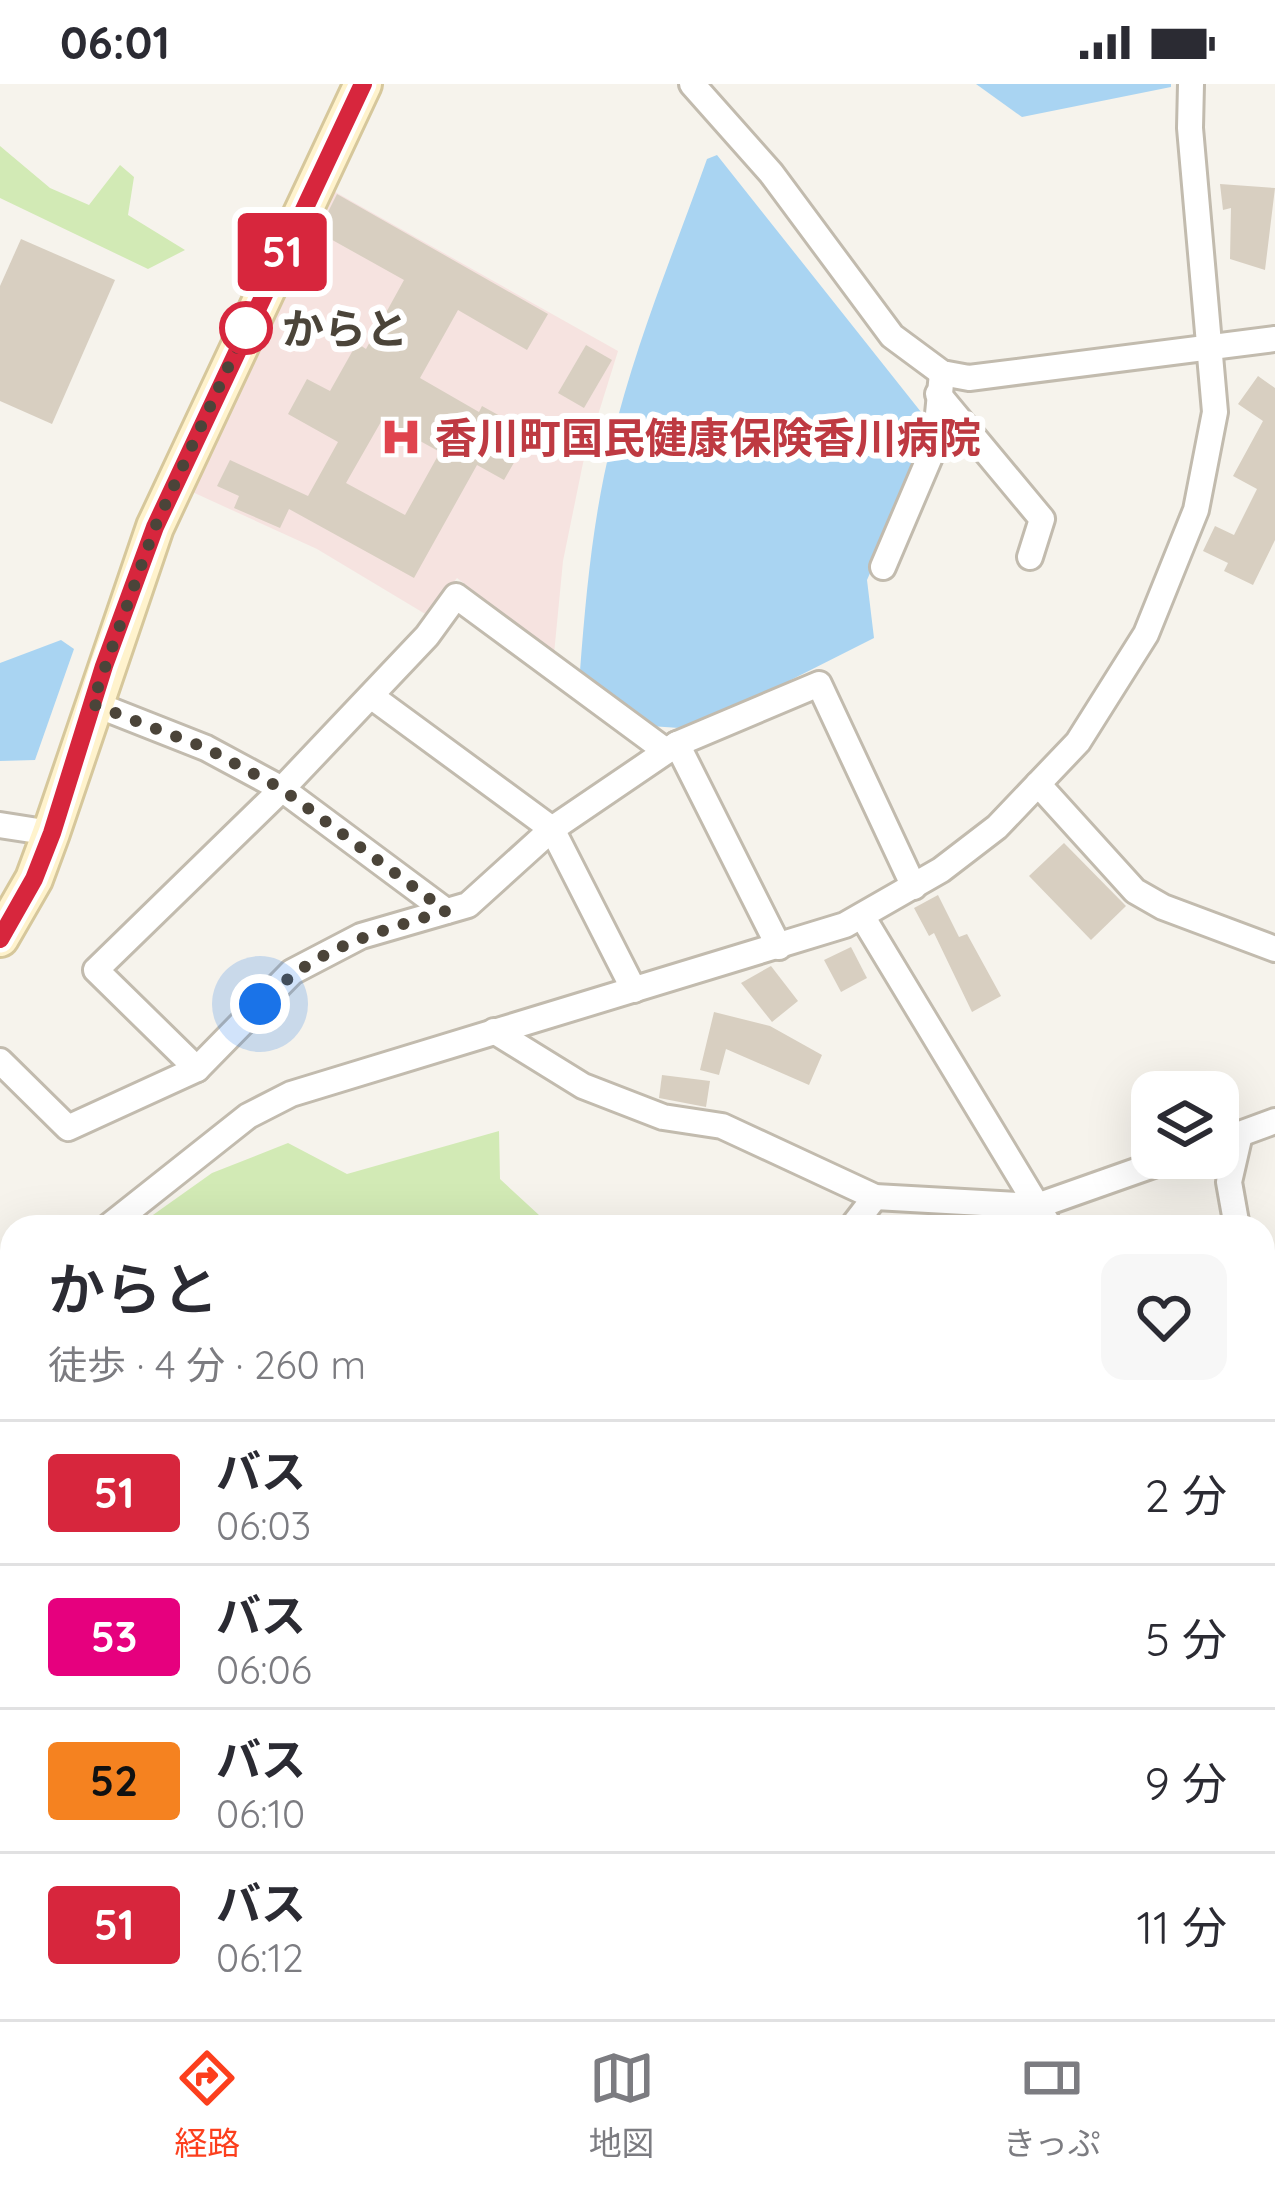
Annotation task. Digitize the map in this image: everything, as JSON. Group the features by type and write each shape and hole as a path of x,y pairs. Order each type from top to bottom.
{"main road":[{"path":"0,938 34,879 52,833 92,704 163,508 363,84"}],"street":[{"path":"692,84 771,173 892,336 940,384 1042,519 1030,556"},
{"path":"123,1215 248,1116 291,1094 779,947 862,916 914,887 997,827 1078,742 1146,634 1196,510 1215,412 1190,128 1191,84"},
{"path":"940,384 1275,339"},
{"path":"883,567 935,445 940,384"},
{"path":"197,1069 96,970 282,789 427,635 456,596 671,748 779,947"},
{"path":"0,1061 68,1128 197,1069 292,972 361,936 468,905 552,829 671,748 818,684 914,887"},
{"path":"370,696 552,829 634,990"},
{"path":"92,704 206,748 282,789 446,911"},
{"path":"1038,784 1136,890 1163,907 1275,949"},
{"path":"0,824 52,833"},
{"path":"862,916 1035,1215"},
{"path":"494,1031 583,1086 663,1117 722,1126 875,1197 1003,1215"},
{"path":"1239,1134 1275,1121"},
{"path":"1049,1215 1131,1177"},
{"path":"1228,1179 1235,1215"},
{"path":"861,1215 875,1197"}],"shaded area":[{"name":"香川町国民健康保険香川病院","path":"330,189 618,351 583,463 563,561 554,654 457,578 427,615 317,549 188,490"}],"green space":[{"path":"0,146 50,188 89,205 120,165 134,177 128,215 185,250 148,269 0,198"},
{"path":"499,1131 500,1179 539,1215 153,1215 212,1173 288,1143 347,1174"}],"water":[{"path":"976,84 1171,84 1171,87 1022,117"},
{"path":"717,155 921,412 923,452 867,580 874,638 694,729 650,726 580,671 591,555 605,469 632,369 707,159"},
{"path":"61,640 74,649 35,760 0,761 0,663"}],"building":[{"path":"1220,184 1275,188 1265,270 1230,259 1231,208 1223,210"},
{"path":"337,194 548,314 527,350 458,310 420,378 479,412 482,406 531,433 504,480 477,465 414,578 289,509 280,528 234,508 239,496 217,486 230,460 308,496 338,442 288,414 307,379 330,391 357,343 366,349 404,280 318,232","holes":["382,420 440,452 405,515 346,483"]},
{"path":"21,239 115,280 52,424 0,401 0,286"},
{"path":"586,345 612,360 584,408 558,393"},
{"path":"1258,376 1275,388 1275,540 1253,585 1224,571 1228,563 1203,551 1215,526 1234,535 1257,489 1233,476 1263,421 1238,404"},
{"path":"1064,843 1126,906 1091,940 1029,876"},
{"path":"938,895 959,937 967,934 1001,996 972,1012 934,933 929,936 914,908"},
{"path":"851,947 867,978 841,992 824,960"},
{"path":"771,966 798,1001 772,1022 741,983"},
{"path":"714,1012 770,1026 822,1055 809,1085 726,1049 719,1075 700,1070"},
{"path":"662,1075 710,1081 706,1107 659,1098"}],"bus line":[{"name":"51","path":"0,939 34,879 52,833 104,666 155,527 208,405 363,84"}],"place":[{"name":"からと","path":"246,328"},
{"name":"香川町国民健康保険香川病院","path":"401,437"}],"route":[{"path":"246,328 155,527 92,704 206,748 282,789 446,911 361,936 292,972 260,1004"}]}
